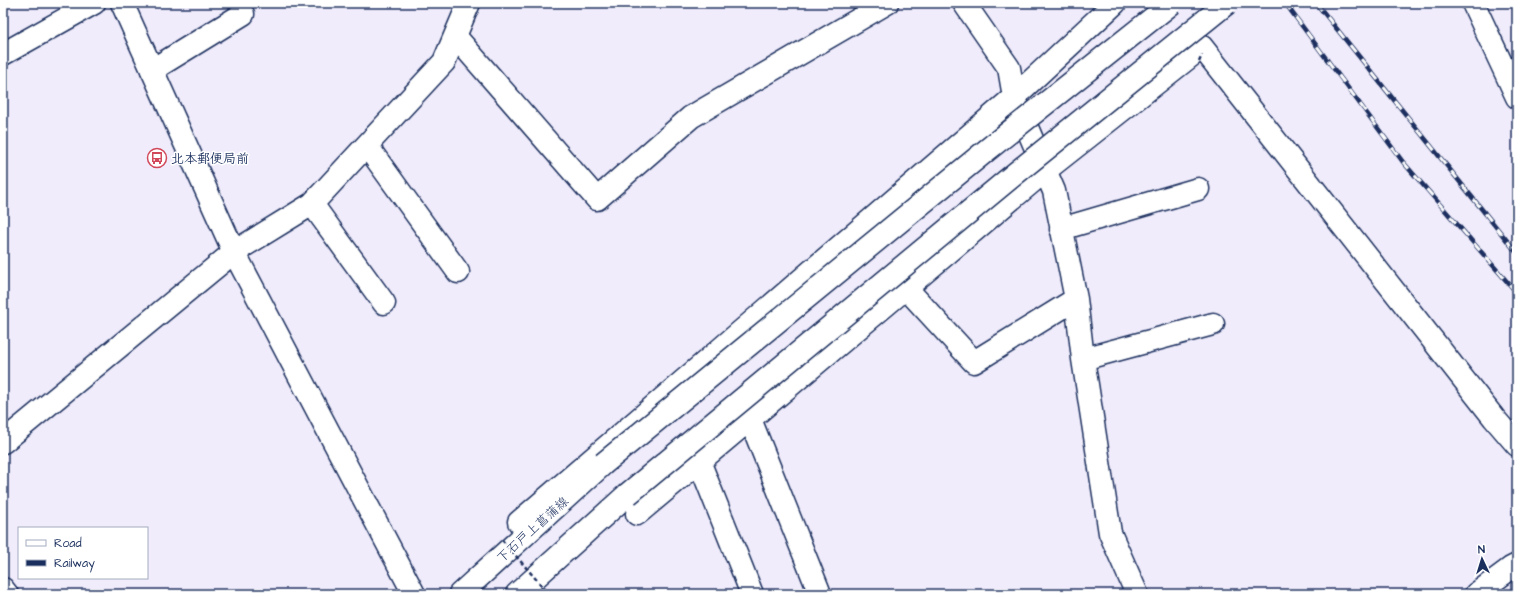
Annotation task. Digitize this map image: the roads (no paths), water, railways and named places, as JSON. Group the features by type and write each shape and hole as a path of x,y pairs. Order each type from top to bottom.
{"street":[{"path":"3,54 94,3"},
{"path":"122,3 234,252 414,594"},
{"path":"455,36 597,199 691,117 887,3"},
{"path":"964,3 1009,68 1014,97 1054,190 1076,299 1083,358 1110,533 1137,594"},
{"path":"519,522 1014,97 1115,3"},
{"name":"下石戸上菖蒲線","path":"460,594 603,464 987,150 1172,3"},
{"path":"517,594 628,494 1016,173 1228,3"},
{"path":"1473,3 1517,96"},
{"path":"3,442 234,252 312,204 444,62 466,5"},
{"path":"152,70 243,14"},
{"path":"637,514 1046,170 1202,47 1494,418 1517,445"},
{"path":"367,146 458,272"},
{"path":"1061,229 1198,189"},
{"path":"312,204 384,303"},
{"path":"906,288 974,362 1076,299"},
{"path":"1083,358 1213,324"},
{"path":"750,419 820,594"},
{"path":"700,461 752,594"},
{"path":"1476,594 1517,565"},
{"path":"3,589 7,594"}],"railway":[{"path":"1285,3 1403,162 1517,293"},
{"path":"1316,3 1517,253"}],"place":[{"name":"北本郵便局前","path":"157,158"}]}
